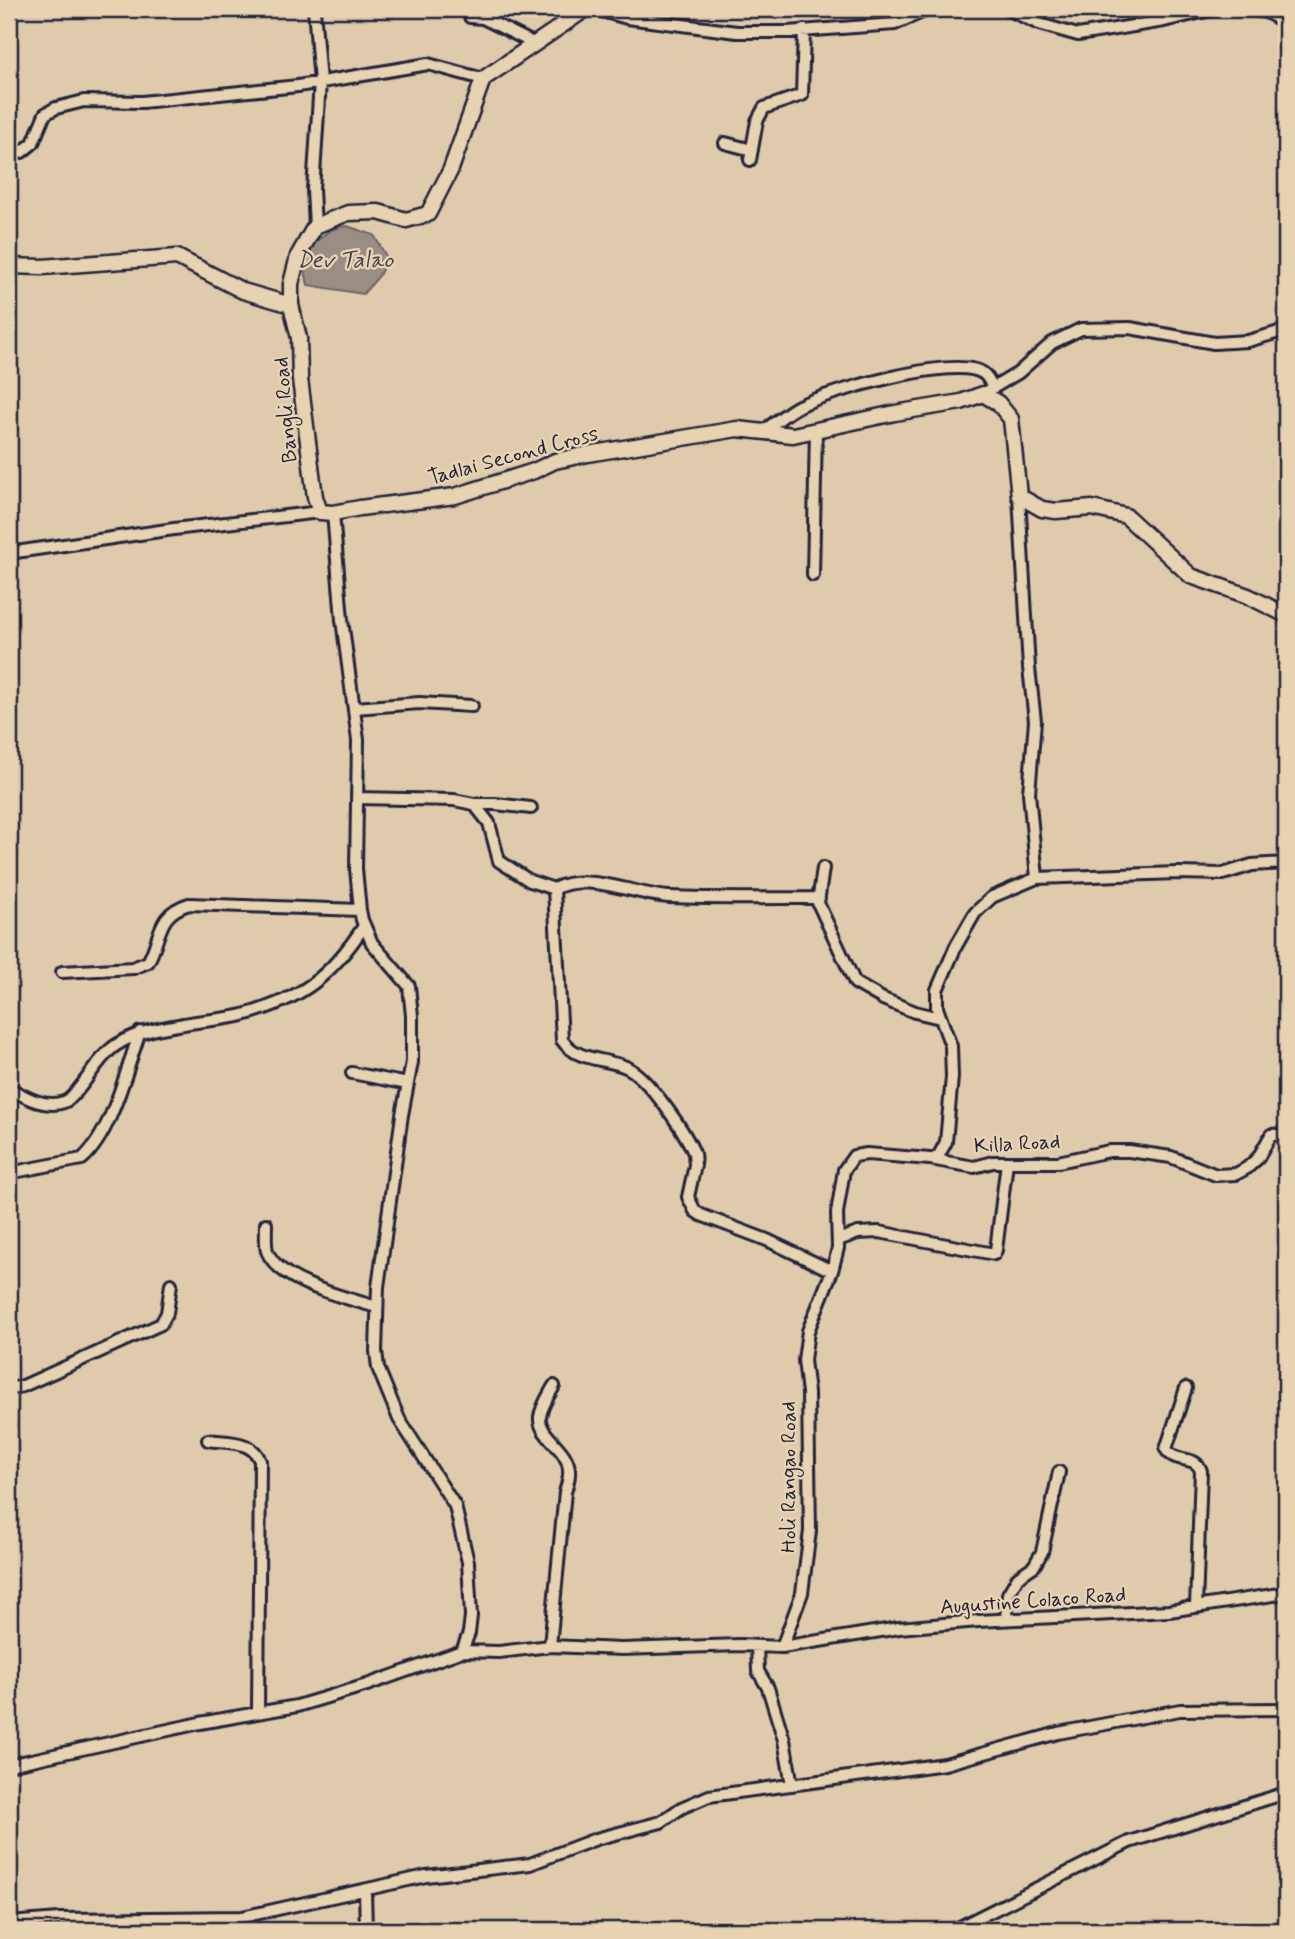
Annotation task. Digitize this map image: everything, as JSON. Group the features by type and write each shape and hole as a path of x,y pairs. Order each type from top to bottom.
{"main road":[{"path":"315,226 348,213 378,212 406,220 428,215 451,169 483,79 586,9"},
{"name":"Bangli Road","path":"315,226 298,256 291,285 291,305 299,338 300,379 315,497 327,512"},
{"path":"9,266 42,267 177,257 243,291 291,305"},
{"path":"988,391 1011,419 1019,496 1029,504 1056,511 1091,508 1126,516 1191,576 1248,596 1286,615"},
{"name":"Tadlai Second Cross","path":"327,512 455,496 534,471 555,461 588,454 737,429 793,435 961,402 988,391"}],"street":[{"path":"314,9 320,82 318,152 313,190 315,226"},
{"path":"594,9 627,18 737,32 862,28 895,24 929,9"},
{"path":"1007,9 1039,24 1078,35 1164,21 1215,9"},
{"path":"1246,9 1266,12 1286,23"},
{"path":"470,17 483,18 536,44"},
{"path":"725,143 751,155 757,121 764,108 802,95 804,30"},
{"path":"9,153 22,152 33,144 45,114 56,108 84,101 142,102 320,82 428,64 483,79"},
{"name":"Tadlai Second Cross","path":"988,391 1018,373 1052,343 1082,329 1130,328 1213,343 1248,341 1286,330"},
{"path":"763,431 799,406 866,383 926,370 977,371 985,374 988,391"},
{"path":"813,575 816,430"},
{"path":"1019,496 1029,668 1035,721 1029,793 1037,878"},
{"path":"327,512 358,740 356,869 360,910 372,943 409,986 412,1016 412,1062 384,1243 377,1307 378,1368 399,1419 455,1506 468,1562 471,1616 470,1633 462,1651"},
{"name":"Tadlai Second Cross","path":"9,553 174,529 327,512"},
{"path":"355,708 419,704 472,705"},
{"path":"357,798 454,800 531,808"},
{"path":"474,804 489,823 499,861 530,881 554,889 563,884 613,884 665,897 819,898"},
{"name":"Killa Road","path":"934,1159 940,1155 946,1142 952,1077 951,1046 937,1008 937,990 956,946 975,913 992,897 1037,878 1223,874 1252,864 1286,863"},
{"path":"823,868 818,903 855,983 915,1013 940,1018"},
{"path":"554,889 562,1040 566,1047 627,1068 648,1084 694,1153 695,1165 688,1197 695,1211 767,1240 832,1271"},
{"path":"62,972 133,968 148,962 168,914 189,904 360,910"},
{"path":"9,1088 35,1102 64,1102 72,1098 99,1060 116,1045 140,1032 202,1020 241,1016 298,996 327,974 345,955 365,926"},
{"path":"9,1172 82,1159 90,1152 106,1126 140,1032"},
{"path":"352,1073 408,1084"},
{"name":"Killa Road","path":"934,1159 974,1167 993,1162 1058,1162 1109,1151 1129,1151 1171,1157 1216,1175 1236,1174 1258,1158 1271,1135 1286,1134"},
{"name":"Holi Rangao Road","path":"782,1647 802,1593 810,1531 808,1393 804,1360 808,1331 832,1271 838,1248 837,1213 844,1170 854,1156 867,1154 934,1159"},
{"path":"838,1240 858,1233 879,1232 994,1254 1007,1162"},
{"path":"266,1224 267,1251 281,1269 322,1290 377,1307"},
{"path":"9,1389 23,1386 161,1324 167,1313 171,1284"},
{"path":"550,1646 569,1468 566,1456 541,1425 540,1416 554,1386"},
{"path":"1186,1388 1166,1449 1175,1458 1200,1465 1196,1607"},
{"path":"208,1440 246,1445 254,1450 260,1461 258,1711"},
{"path":"1006,1619 1008,1594 1018,1577 1034,1566 1042,1552 1059,1472"},
{"name":"Augustine Colaco Road","path":"782,1647 899,1628 1006,1619 1169,1611 1286,1593"},
{"path":"9,1765 258,1711 297,1706 356,1689 462,1651 499,1652 550,1646 621,1649 685,1645 782,1647"},
{"path":"757,1646 758,1671 768,1688 784,1740 792,1784"},
{"path":"9,1923 60,1919 242,1917 426,1876 530,1864 596,1839 661,1822 681,1808 709,1796 945,1764 1058,1732 1180,1710 1286,1709"},
{"path":"954,1930 1129,1842 1286,1793"},
{"path":"365,1890 366,1930"},
{"path":"242,1917 243,1930"}],"water":[{"name":"Dev Talao","path":"347,226 374,235 387,258 379,276 363,294 308,285 306,259 313,245 332,230"}]}
